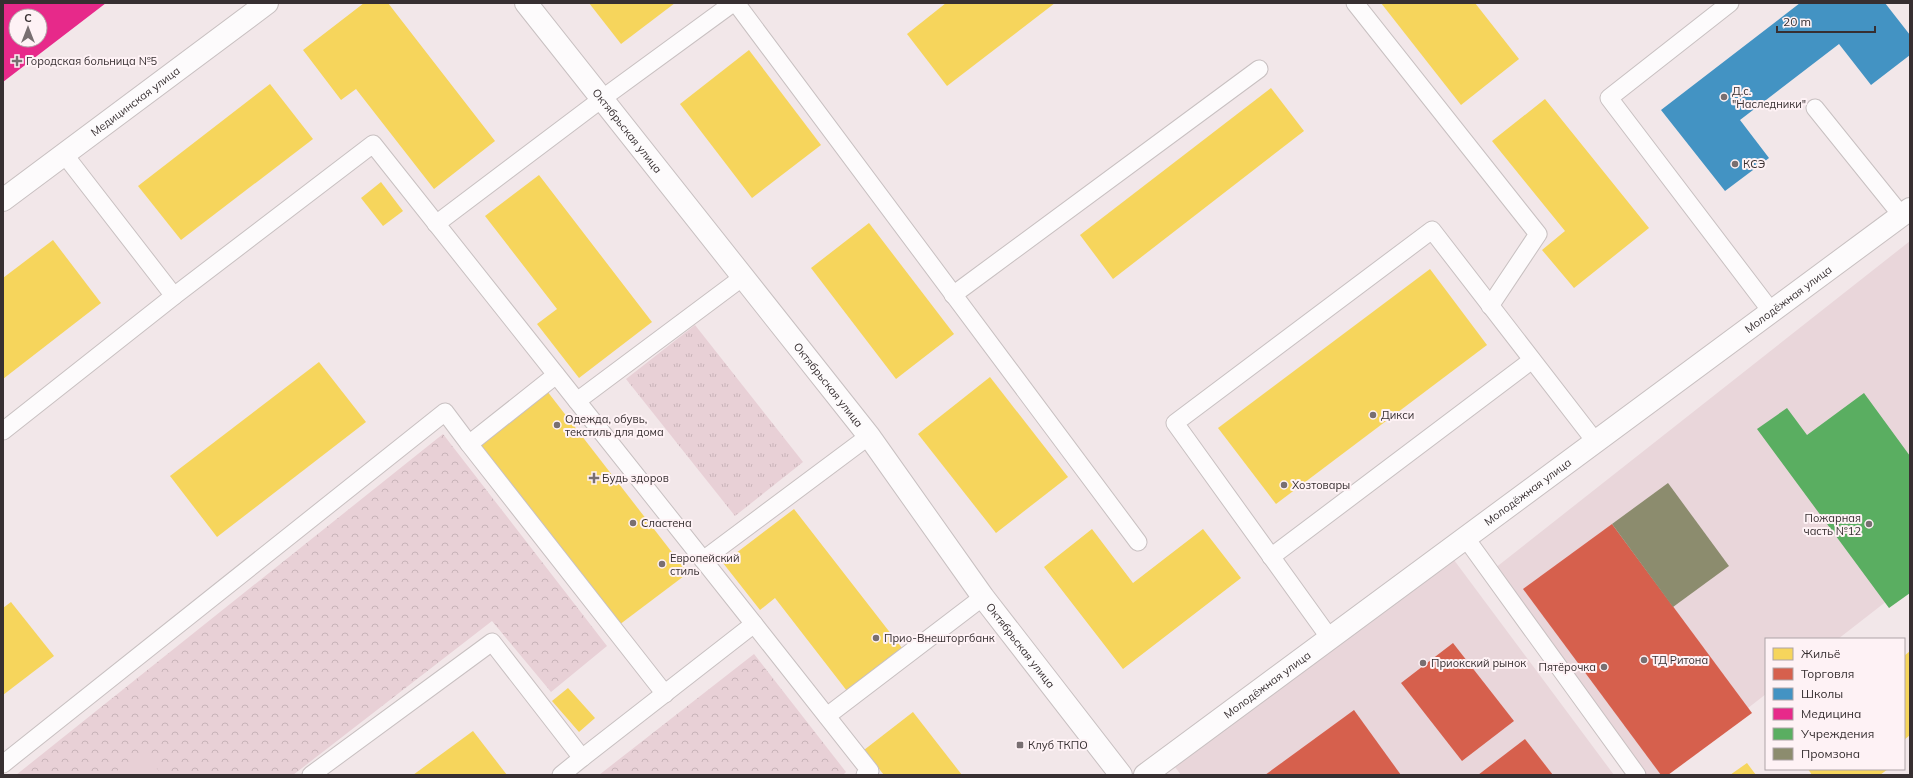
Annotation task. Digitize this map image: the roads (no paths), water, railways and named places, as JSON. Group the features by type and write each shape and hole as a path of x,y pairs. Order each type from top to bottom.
{"street":[{"name":"Медицинская улица","path":"3,200 267,3"},
{"name":"Октябрьская улица","path":"526,3 603,98 869,436 983,597 1120,775"},
{"name":"Молодёжная улица","path":"1145,775 1329,637 1906,212"}],"lane":[{"path":"436,224 603,98 733,3"},
{"path":"736,3 953,296 1138,542"},
{"path":"1355,3 1538,234 1490,306"},
{"path":"1730,3 1609,98 1771,311"},
{"path":"953,296 1259,68"},
{"path":"1815,108 1906,212"},
{"path":"3,431 174,296 373,144 870,771 866,775"},
{"path":"64,154 174,296"},
{"path":"1329,637 1175,423 1432,230 1595,442"},
{"path":"577,401 743,277"},
{"path":"1271,557 1532,360"},
{"path":"469,444 556,375"},
{"path":"3,764 445,412 665,694"},
{"path":"703,560 869,436"},
{"path":"1465,537 1637,775"},
{"path":"827,716 983,597"},
{"path":"561,775 754,624"},
{"path":"311,775 492,642 582,758"}],"place":[{"name":"Городская больница №5","path":"17,61"},
{"name":"Д.с. \"Наследники\"","path":"1724,97"},
{"name":"КСЭ","path":"1735,164"},
{"name":"Дикси","path":"1373,415"},
{"name":"Одежда, обувь, текстиль для дома","path":"557,425"},
{"name":"Будь здоров","path":"594,478"},
{"name":"Хозтовары","path":"1284,485"},
{"name":"Сластена","path":"633,523"},
{"name":"Пожарная часть №12","path":"1869,524"},
{"name":"Европейский стиль","path":"662,564"},
{"name":"Прио-Внешторгбанк","path":"876,638"},
{"name":"ТД Ритона","path":"1644,660"},
{"name":"Приокский рынок","path":"1423,663"},
{"name":"Пятёрочка","path":"1604,667"},
{"name":"Клуб ТКПО","path":"1020,745"}]}
